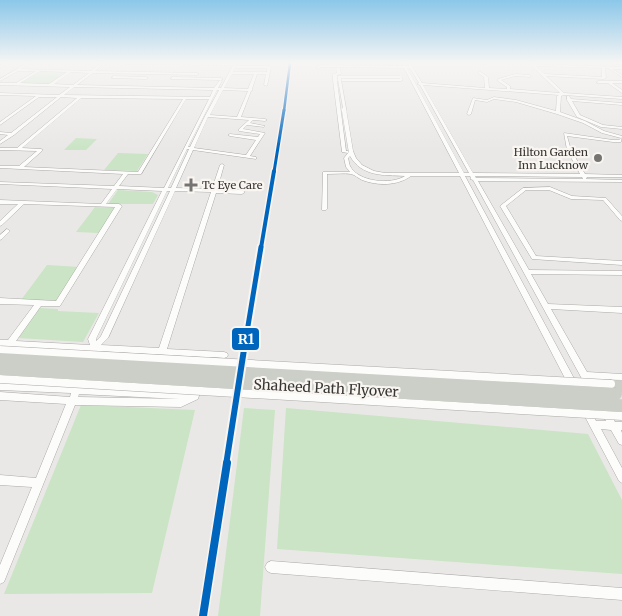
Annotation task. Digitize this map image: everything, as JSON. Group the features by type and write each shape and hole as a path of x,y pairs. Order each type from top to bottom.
{"highway":[{"name":"Shaheed Path Flyover","path":"0,359 619,389"},
{"name":"Shaheed Path Flyover","path":"0,369 622,406"}],"street":[{"path":"0,144 66,92"},
{"path":"94,348 92,339 185,148 216,92"},
{"path":"0,578 94,348 104,338 217,92"},
{"path":"239,118 249,92"},
{"path":"336,92 344,152 350,152"},
{"path":"341,92 350,152 355,162 361,168 371,172 460,174 473,177 522,180 622,181"},
{"path":"421,92 460,174 622,478"},
{"path":"422,92 473,177 585,375 618,426 622,441"},
{"path":"514,92 561,95 569,98 622,101"},
{"path":"527,92 622,101"},
{"path":"558,92 561,95 558,113"},
{"path":"0,94 211,98"},
{"path":"0,124 38,96"},
{"path":"19,149 81,96"},
{"path":"0,167 139,173 185,98"},
{"path":"469,114 474,99 487,101 494,98 516,101 584,122 603,132 622,138"},
{"path":"569,98 578,116 602,126 622,128"},
{"path":"207,116 265,120"},
{"path":"247,157 263,133 240,130 252,119"},
{"path":"246,124 263,126"},
{"path":"0,133 12,134"},
{"path":"587,181 569,150 565,134 597,140 620,141 622,138"},
{"path":"230,135 260,139"},
{"path":"185,148 254,158"},
{"path":"0,149 41,150 20,168"},
{"path":"350,152 346,158 346,163 353,173 366,180 387,183 405,180 410,174"},
{"path":"162,352 222,165"},
{"path":"102,206 127,172"},
{"path":"324,209 325,173 353,173"},
{"path":"473,177 622,176"},
{"path":"522,180 525,189"},
{"path":"544,180 550,188"},
{"path":"0,184 242,192"},
{"path":"622,219 604,199 570,197 550,188 525,189 503,206 534,258 622,263"},
{"path":"0,202 119,206 58,304 0,301"},
{"path":"0,224 22,203"},
{"path":"0,230 7,231 0,238"},
{"path":"527,272 622,273"},
{"path":"523,292 538,292"},
{"path":"10,343 40,303"},
{"path":"546,306 622,310"},
{"path":"0,343 224,355"},
{"path":"0,350 619,389"},
{"path":"195,396 207,354"},
{"path":"585,375 622,377"},
{"path":"0,379 622,416"},
{"path":"0,386 195,396"},
{"path":"0,396 73,400 181,402 195,396"},
{"path":"594,425 618,426"},
{"path":"0,480 39,483"},
{"path":"271,567 622,594"}],"green space":[{"path":"76,138 97,139 86,150 64,150"},
{"path":"118,153 148,154 137,171 104,170"},
{"path":"118,190 152,192 158,195 153,204 108,204"},
{"path":"95,207 116,208 99,233 76,232"},
{"path":"47,265 80,267 57,302 21,300"},
{"path":"39,308 99,313 83,342 18,338"},
{"path":"81,405 195,410 152,593 4,594"},
{"path":"244,408 275,410 260,616 218,616"},
{"path":"286,408 588,434 622,500 622,574 277,549"}],"railway":[{"path":"277,157 286,92"}],"transit line":[{"name":"R1","path":"203,616 286,92"}],"place":[{"name":"Hilton Garden Inn Lucknow","path":"598,158"},
{"name":"Tc Eye Care","path":"191,185"}]}
